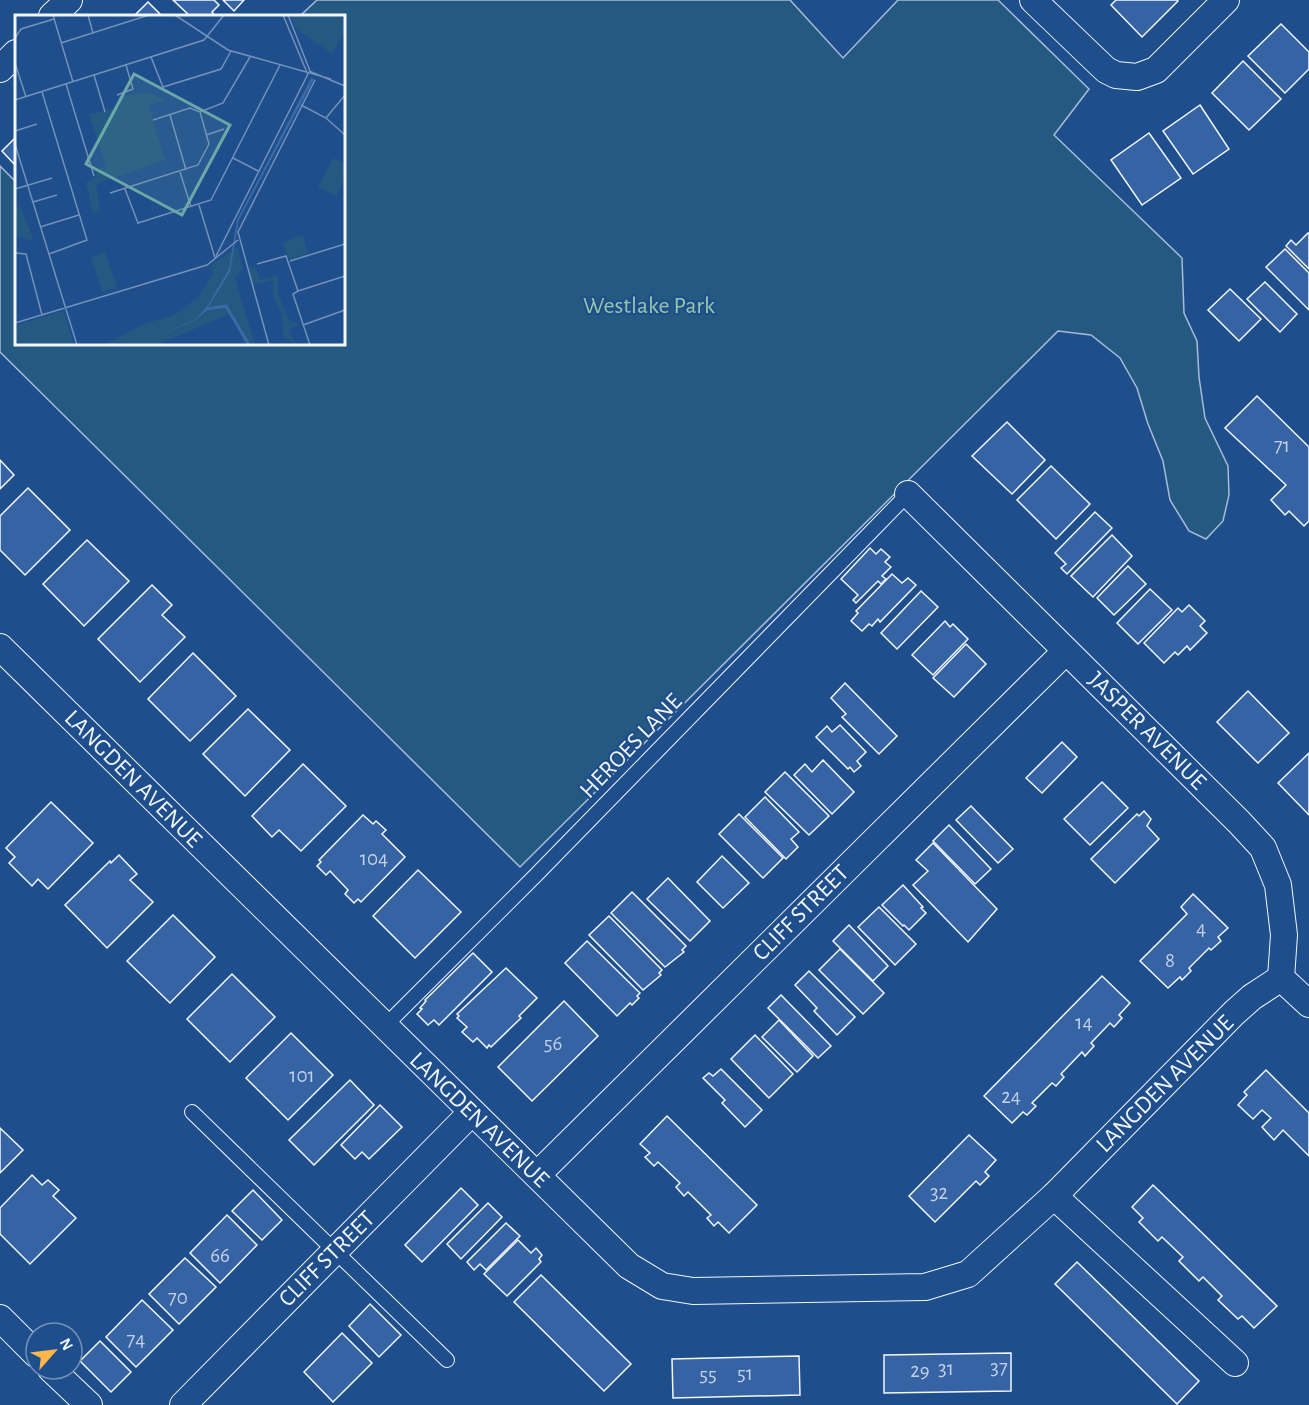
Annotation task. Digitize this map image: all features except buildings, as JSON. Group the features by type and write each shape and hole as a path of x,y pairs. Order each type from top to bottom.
{"street":[{"path":"53,15 69,0"},
{"path":"1033,0 1106,70 1116,75 1137,77 1156,70 1226,0"},
{"name":"JASPER AVENUE","path":"908,494 1263,848 1278,885 1284,935 1281,978"},
{"name":"LANGDEN AVENUE","path":"0,647 629,1266 662,1286 693,1291 925,1287 968,1274 1054,1196 1234,1013 1252,997 1281,978"},
{"name":"CLIFF STREET","path":"537,1175 1066,651"},
{"path":"1281,978 1309,1004"},
{"name":"CLIFF STREET","path":"183,1405 471,1113"},
{"path":"1054,1196 1235,1363"},
{"path":"0,1318 24,1342"},
{"path":"64,1381 89,1405"}],"lane":[{"name":"HEROES LANE","path":"384,1027 536,875 908,494"},
{"path":"192,1112 447,1360"}],"green space":[{"name":"Westlake Park","path":"317,0 790,0 843,58 898,0 998,0 1089,89 1054,135 1182,258 1184,313 1197,341 1205,418 1228,466 1229,495 1223,521 1206,539 1189,531 1170,500 1163,461 1137,388 1120,358 1091,335 1058,331 520,867 0,352 0,166 15,181 15,345 345,345 345,15 301,15"}]}
